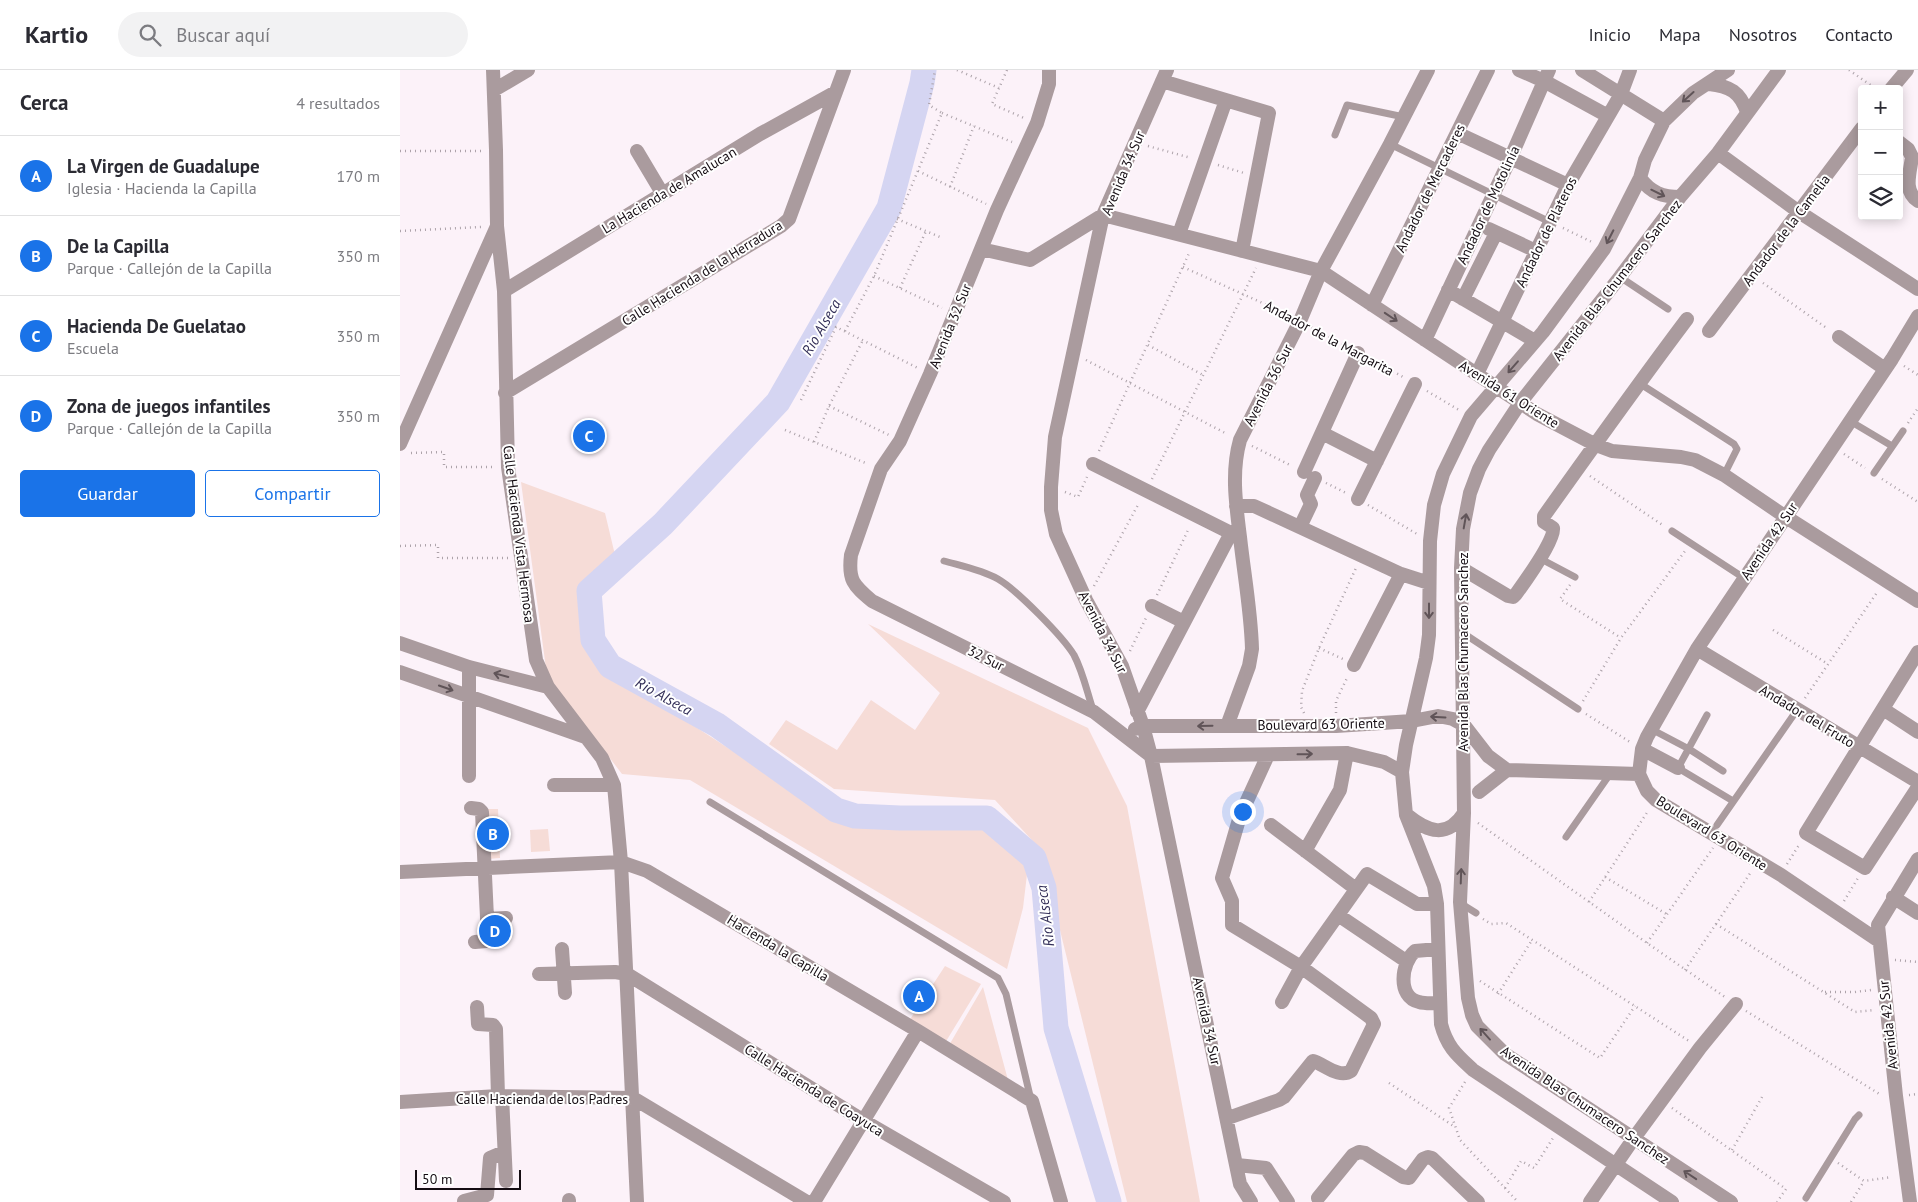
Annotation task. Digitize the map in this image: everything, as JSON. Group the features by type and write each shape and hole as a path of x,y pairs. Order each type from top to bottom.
{"street":[{"name":"Calle Hacienda Vista Hermosa","path":"493,70 497,226 504,291 508,467 536,660 548,687 602,758 614,785 621,862 637,1202"},
{"path":"494,90 528,70"},
{"name":"Calle Hacienda de la Herradura","path":"505,393 789,219 844,70"},
{"name":"Avenida 32 Sur","path":"851,581 849,569 851,555 881,469 900,441 930,374 981,249 1037,124 1047,91 1049,70"},
{"name":"Avenida 36 Sur","path":"1228,726 1250,666 1252,649 1235,535 1235,469 1236,454 1240,440 1300,321 1321,271 1428,70"},
{"name":"Andador de Mercaderes","path":"1372,305 1488,70"},
{"path":"1519,70 1547,76 1608,116"},
{"path":"1582,70 1664,121"},
{"name":"Andador de Plateros","path":"1477,374 1568,185 1621,94 1630,70"},
{"name":"Avenida Blas Chumacero Sanchez","path":"1672,1202 1473,1070 1452,1050 1444,1037 1441,1024 1437,904 1434,886 1406,815 1402,772 1406,745 1426,658 1429,635 1430,541 1434,505 1443,474 1471,416 1535,341 1604,249 1640,178 1645,160 1664,121 1692,92 1709,84 1728,70"},
{"name":"Avenida Blas Chumacero Sanchez","path":"1731,1202 1505,1054 1477,1026 1468,998 1460,902 1464,813 1464,725 1460,631 1460,568 1464,529 1473,485 1489,450 1520,403 1620,277 1680,197 1718,153 1779,70"},
{"path":"1894,85 1907,70"},
{"path":"1165,76 1226,100 1270,113 1242,250"},
{"name":"Avenida 34 Sur","path":"1165,76 1103,215 1055,437 1051,510 1056,534 1086,600 1122,666 1143,726 1228,1118 1240,1184 1251,1202"},
{"name":"Andador de Motolinía","path":"1425,340 1547,76"},
{"path":"1709,84 1720,85 1732,90 1743,100 1747,112"},
{"name":"La Hacienda de Amalucan","path":"504,291 760,134 836,92"},
{"path":"1179,234 1199,160 1226,100"},
{"name":"Andador de la Camelia","path":"1709,332 1860,130"},
{"path":"1457,133 1568,185"},
{"path":"1903,145 1908,148 1912,157 1914,198"},
{"path":"638,151 662,193"},
{"path":"1718,153 1799,212 1918,289"},
{"path":"1640,178 1646,186 1656,193 1667,197 1680,197"},
{"path":"981,249 1030,260 1103,215"},
{"name":"Avenida 61 Oriente","path":"1103,215 1321,271 1537,414 1596,445 1612,451 1695,460 1724,475 1918,601"},
{"path":"1479,224 1536,252"},
{"path":"404,448 497,226"},
{"path":"1463,299 1496,233"},
{"path":"1448,290 1535,341"},
{"name":"Avenida 42 Sur","path":"1639,774 1642,749 1650,729 1697,649 1885,369 1918,316"},
{"path":"1460,568 1508,596 1513,597 1540,559 1554,530 1544,522 1544,516 1638,383 1687,320"},
{"path":"1839,337 1885,369"},
{"path":"1300,528 1310,504 1307,495 1310,475 1322,433 1358,352"},
{"path":"1358,499 1414,384"},
{"path":"1322,433 1377,461"},
{"path":"1093,464 1235,535 1184,622 1137,712"},
{"path":"1236,506 1254,506 1402,574 1429,583"},
{"path":"1354,665 1402,574"},
{"name":"32 Sur","path":"851,581 872,601 1094,712 1151,756"},
{"path":"1152,606 1184,622"},
{"path":"400,643 469,666 548,687"},
{"name":"Andador del Fruto","path":"1697,649 1918,782"},
{"path":"1918,652 1806,833 1865,868 1918,787"},
{"path":"469,666 469,776"},
{"path":"400,672 585,737"},
{"path":"1883,708 1918,732"},
{"name":"Boulevard 63 Oriente","path":"1143,726 1336,726 1412,721 1438,716 1453,719 1464,725"},
{"path":"1464,725 1484,752 1507,770 1639,774"},
{"path":"1122,734 1143,726"},
{"path":"1642,749 1678,768"},
{"path":"1305,851 1340,790 1347,753"},
{"path":"1151,756 1347,753 1384,762 1402,772"},
{"path":"1228,1118 1284,1097 1309,1062 1313,1061 1341,1074 1347,1074 1351,1071 1374,1024 1371,1018 1301,967 1232,925 1232,901 1222,878 1240,816 1268,755"},
{"path":"1479,792 1507,770"},
{"name":"Boulevard 63 Oriente","path":"1639,774 1647,791 1656,800 1718,832 1759,862 1879,941"},
{"path":"554,785 614,785"},
{"path":"475,942 488,940 485,869 476,809"},
{"path":"1406,815 1427,829 1437,831 1454,826 1464,813"},
{"path":"1271,825 1356,889"},
{"name":"Avenida 42 Sur","path":"1910,1202 1886,1009 1878,925 1893,897 1918,859"},
{"name":"Hacienda la Capilla","path":"400,872 621,862 647,870 1032,1101"},
{"path":"1282,1002 1301,967 1367,874 1417,904 1437,904"},
{"path":"1893,897 1918,913"},
{"path":"1338,915 1406,961"},
{"path":"487,919 506,918"},
{"path":"562,949 565,993"},
{"path":"1438,949 1415,951 1406,961 1404,984 1413,999 1419,1002 1440,1003"},
{"path":"539,974 615,972 627,974"},
{"name":"Calle Hacienda de Coayuca","path":"627,974 864,1121 1004,1202"},
{"path":"1590,1202 1700,1048 1736,1004"},
{"path":"477,1007 478,1024 496,1027 506,1181"},
{"path":"814,1202 918,1031"},
{"name":"Calle Hacienda de los Padres","path":"400,1102 500,1096 633,1098 807,1202"},
{"path":"1032,1101 1061,1202"},
{"path":"464,1201 487,1195 490,1158 504,1152"},
{"path":"1318,1198 1354,1155 1359,1152 1365,1153 1403,1177 1409,1178 1423,1159 1432,1158 1478,1202"},
{"path":"1237,1165 1266,1168 1288,1202"}],"lane":[{"path":"1335,135 1347,105 1404,117"},
{"path":"1390,144 1550,222"},
{"path":"1620,277 1668,309"},
{"path":"1638,383 1734,444 1737,449 1736,454 1724,475"},
{"path":"1850,421 1892,446"},
{"path":"1874,473 1903,431"},
{"path":"1672,531 1744,578"},
{"path":"1540,559 1575,577"},
{"path":"944,561 998,579 1015,591 1067,645 1074,656 1094,712"},
{"path":"1460,631 1578,708"},
{"path":"1718,832 1733,801 1797,710"},
{"path":"1707,715 1678,768 1733,801"},
{"path":"1650,729 1689,749 1723,771"},
{"path":"1566,837 1610,773"},
{"path":"710,802 998,978 1006,994 1032,1101"},
{"path":"1460,902 1476,914"},
{"path":"1806,1198 1859,1115"}],"path":[{"path":"936,70 928,105 942,113 1026,148"},
{"path":"957,70 999,88"},
{"path":"1007,70 992,104 1037,124"},
{"path":"1849,70 1870,85"},
{"path":"844,331 874,276 942,113"},
{"path":"950,187 974,126"},
{"path":"1135,142 1258,177"},
{"path":"400,152 496,150"},
{"path":"918,171 998,210"},
{"path":"897,219 940,237"},
{"path":"1550,222 1604,249"},
{"path":"400,231 497,226"},
{"path":"900,288 926,231"},
{"path":"1078,497 1196,239"},
{"path":"1086,600 1146,491 1262,256"},
{"name":"Andador de la Margarita","path":"1183,267 1300,321 1471,416"},
{"path":"1751,275 1839,337"},
{"path":"874,276 954,314"},
{"path":"801,400 836,327 930,374"},
{"path":"814,442 829,406 862,340"},
{"path":"1148,345 1203,375"},
{"path":"829,406 900,441"},
{"path":"1903,431 1918,408"},
{"path":"785,430 881,469"},
{"path":"404,448 444,452 444,467 508,467"},
{"path":"1578,468 1672,531"},
{"path":"1122,666 1195,515"},
{"path":"1642,749 1578,708 1621,638 1690,544"},
{"path":"400,546 438,545 438,558 521,558"},
{"path":"1309,726 1301,707 1302,691 1319,648 1362,555"},
{"path":"1575,577 1560,599 1621,638"},
{"path":"1797,710 1886,580"},
{"path":"1773,630 1828,664"},
{"path":"1319,648 1354,665 1336,700 1336,726"},
{"path":"1589,902 1656,800"},
{"path":"1464,813 1685,970 1878,1093"},
{"path":"1647,944 1668,915 1718,832"},
{"path":"1781,875 1806,833"},
{"path":"1685,970 1759,862"},
{"path":"1846,898 1865,868"},
{"path":"1605,877 1668,915"},
{"path":"1476,914 1491,924 1506,923 1700,1048"},
{"path":"1716,924 1855,1012 1886,1009"},
{"path":"1532,940 1498,994 1600,1058 1635,1006"},
{"path":"1904,961 1918,962"},
{"path":"1823,992 1855,992 1884,989"},
{"path":"1473,1070 1449,1108 1460,1140 1518,1202"},
{"path":"1389,1083 1456,1128"},
{"path":"1732,1150 1762,1097"},
{"path":"1662,1101 1786,1189 1777,1202"},
{"path":"1506,1188 1521,1161 1534,1168 1560,1129"},
{"path":"1831,1158 1864,1181 1907,1176"},
{"path":"1851,1202 1864,1181"}],"shaded area":[{"path":"521,482 605,513 615,555 585,586 594,661 836,818 989,829 1028,866 1023,908 1007,969 690,780 622,774 547,676"},
{"path":"868,624 1088,728 1127,806 1200,1202 1127,1202 1040,849 995,800 834,789 769,744 786,720 837,750 871,700 915,730 940,693"},
{"path":"487,809 498,809 500,858 488,859"},
{"path":"548,829 550,851 531,852 530,830"},
{"path":"945,966 981,984 945,1043 909,1021"},
{"path":"983,987 1008,1080 948,1047"}],"waterway":[{"name":"Rio Alseca","path":"924,70 889,208 778,402 663,524 589,591 593,640 610,666 717,725 836,810 855,816 987,818 1034,858 1044,888 1056,1028 1109,1202"}],"place":[{"name":"Hacienda De Guelatao","path":"589,436"},
{"name":"De la Capilla","path":"493,834"},
{"name":"Zona de juegos infantiles","path":"495,931"},
{"name":"La Virgen de Guadalupe","path":"919,996"}]}
